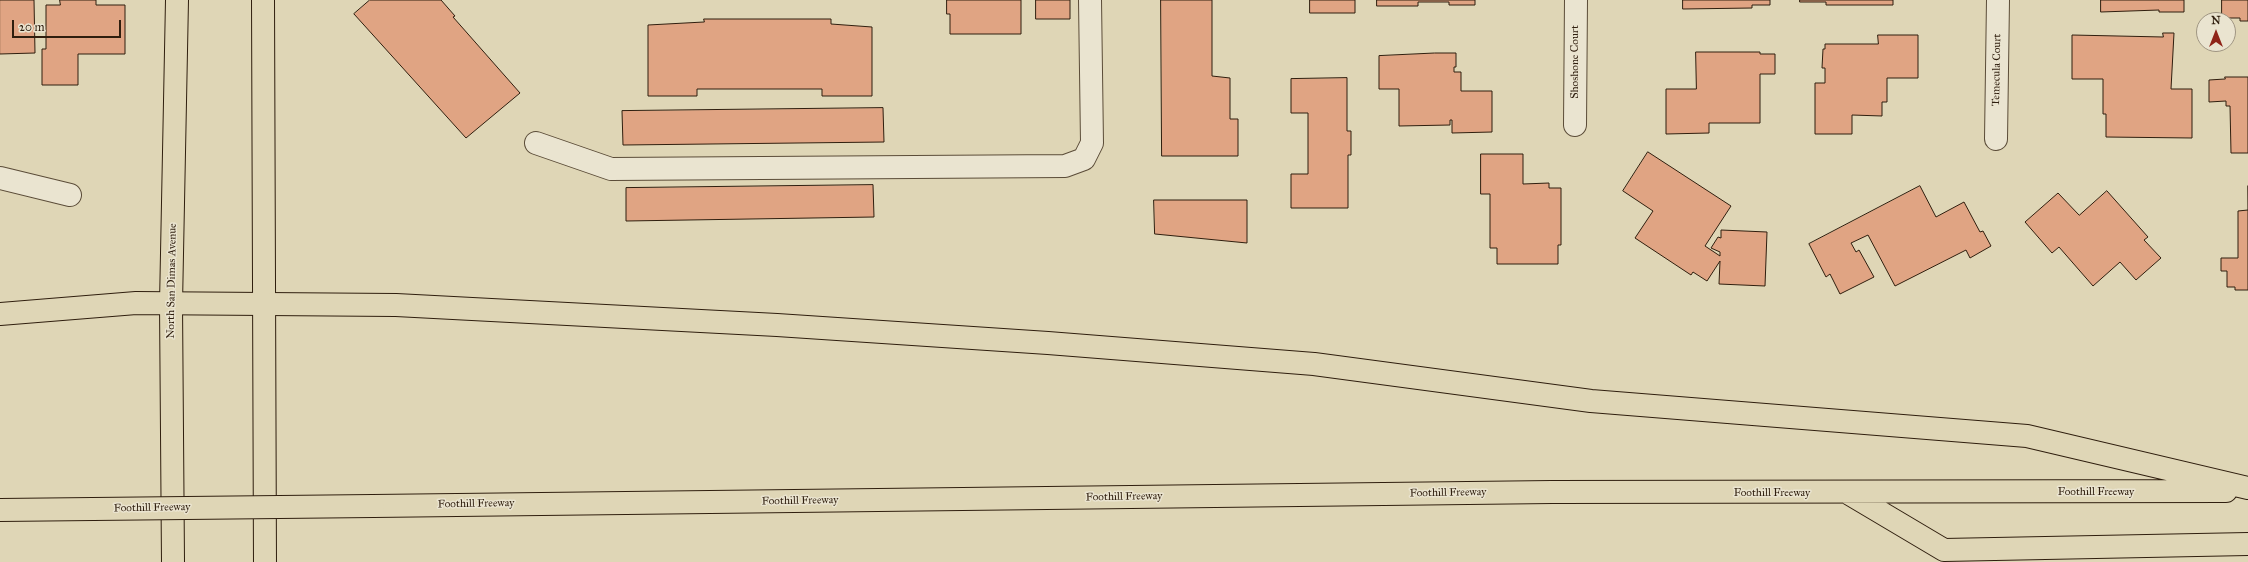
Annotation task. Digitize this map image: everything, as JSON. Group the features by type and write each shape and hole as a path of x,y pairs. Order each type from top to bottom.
{"main road":[{"name":"North San Dimas Avenue","path":"173,562 170,304 177,0"},
{"path":"263,0 265,562"},
{"path":"0,314 136,303 265,306 396,305 777,325 1048,343 1314,364 1591,401 2027,436 2248,488"},
{"name":"Foothill Freeway","path":"0,510 1552,492 1847,493 2248,491"},
{"path":"1847,493 1944,550 2248,544"}],"street":[{"path":"536,143 611,169 1065,166 1084,159 1092,143 1090,0"},
{"name":"Shoshone Court","path":"1575,125 1576,0"},
{"name":"Temecula Court","path":"1996,139 1998,0"},
{"path":"0,178 70,195"}],"building":[{"path":"0,0 34,0 35,53 0,54"},
{"path":"60,0 96,0 96,5 125,5 125,54 78,54 78,85 42,85 42,49 46,49 46,5 60,5"},
{"path":"370,0 441,0 455,16 453,17 520,93 466,138 354,14"},
{"path":"947,0 1021,0 1021,34 950,34 950,14 947,14"},
{"path":"1036,0 1070,0 1070,19 1036,19"},
{"path":"1161,0 1212,0 1212,76 1230,78 1230,119 1238,119 1238,156 1162,156"},
{"path":"1310,0 1355,0 1355,13 1310,13"},
{"path":"1377,0 1475,0 1475,5 1449,5 1449,2 1418,2 1418,6 1377,6"},
{"path":"1683,0 1770,0 1770,5 1752,5 1752,8 1683,9"},
{"path":"1800,0 1893,0 1893,5 1826,5 1826,2 1800,2"},
{"path":"2101,0 2184,0 2184,12 2159,12 2159,10 2101,12"},
{"path":"2222,0 2248,0 2248,21 2240,21 2240,18 2236,18 2236,12 2222,12"},
{"path":"704,19 831,19 831,24 872,27 872,96 822,96 822,89 697,89 697,96 648,96 648,25 704,22"},
{"path":"2163,33 2174,33 2171,89 2192,89 2192,138 2106,137 2106,114 2103,114 2103,79 2072,79 2072,35 2163,37"},
{"path":"1878,35 1918,35 1918,78 1887,78 1887,102 1882,102 1882,116 1852,115 1852,134 1815,134 1815,83 1825,83 1825,68 1822,68 1823,49 1825,49 1825,44 1878,44"},
{"path":"1696,52 1760,52 1760,54 1775,54 1775,74 1760,74 1760,123 1709,123 1709,133 1666,134 1666,89 1696,89"},
{"path":"1456,53 1456,67 1454,67 1454,72 1461,72 1461,91 1492,91 1492,132 1452,133 1452,120 1450,120 1450,125 1399,126 1399,89 1379,89 1379,56"},
{"path":"2225,77 2248,77 2248,153 2231,153 2230,106 2226,106 2226,101 2209,102 2209,80 2225,79"},
{"path":"1347,78 1347,131 1351,131 1351,155 1348,155 1348,208 1291,208 1291,174 1308,174 1308,113 1291,113 1291,79"},
{"path":"883,108 884,142 623,145 622,111"},
{"path":"1648,152 1731,206 1705,246 1720,256 1720,252 1711,248 1718,237 1721,238 1721,230 1767,232 1765,286 1719,284 1720,261 1707,281 1693,272 1691,275 1635,238 1653,211 1623,191"},
{"path":"1481,154 1523,154 1523,184 1549,183 1549,188 1561,188 1561,245 1558,245 1558,264 1497,264 1497,248 1490,248 1490,194 1481,194"},
{"path":"873,185 874,217 626,221 626,188"},
{"path":"1920,186 1936,217 1964,202 1980,232 1983,231 1991,246 1970,258 1966,250 1895,286 1868,235 1851,243 1856,252 1859,250 1874,277 1840,294 1830,274 1826,277 1809,244"},
{"path":"2107,191 2148,237 2144,240 2161,258 2136,280 2120,262 2093,286 2059,247 2052,253 2025,222 2058,193 2079,215"},
{"path":"1154,200 1247,200 1247,243 1155,234"},
{"path":"2248,210 2248,290 2235,290 2235,287 2227,287 2227,271 2221,271 2221,258 2238,258 2238,211"}]}
